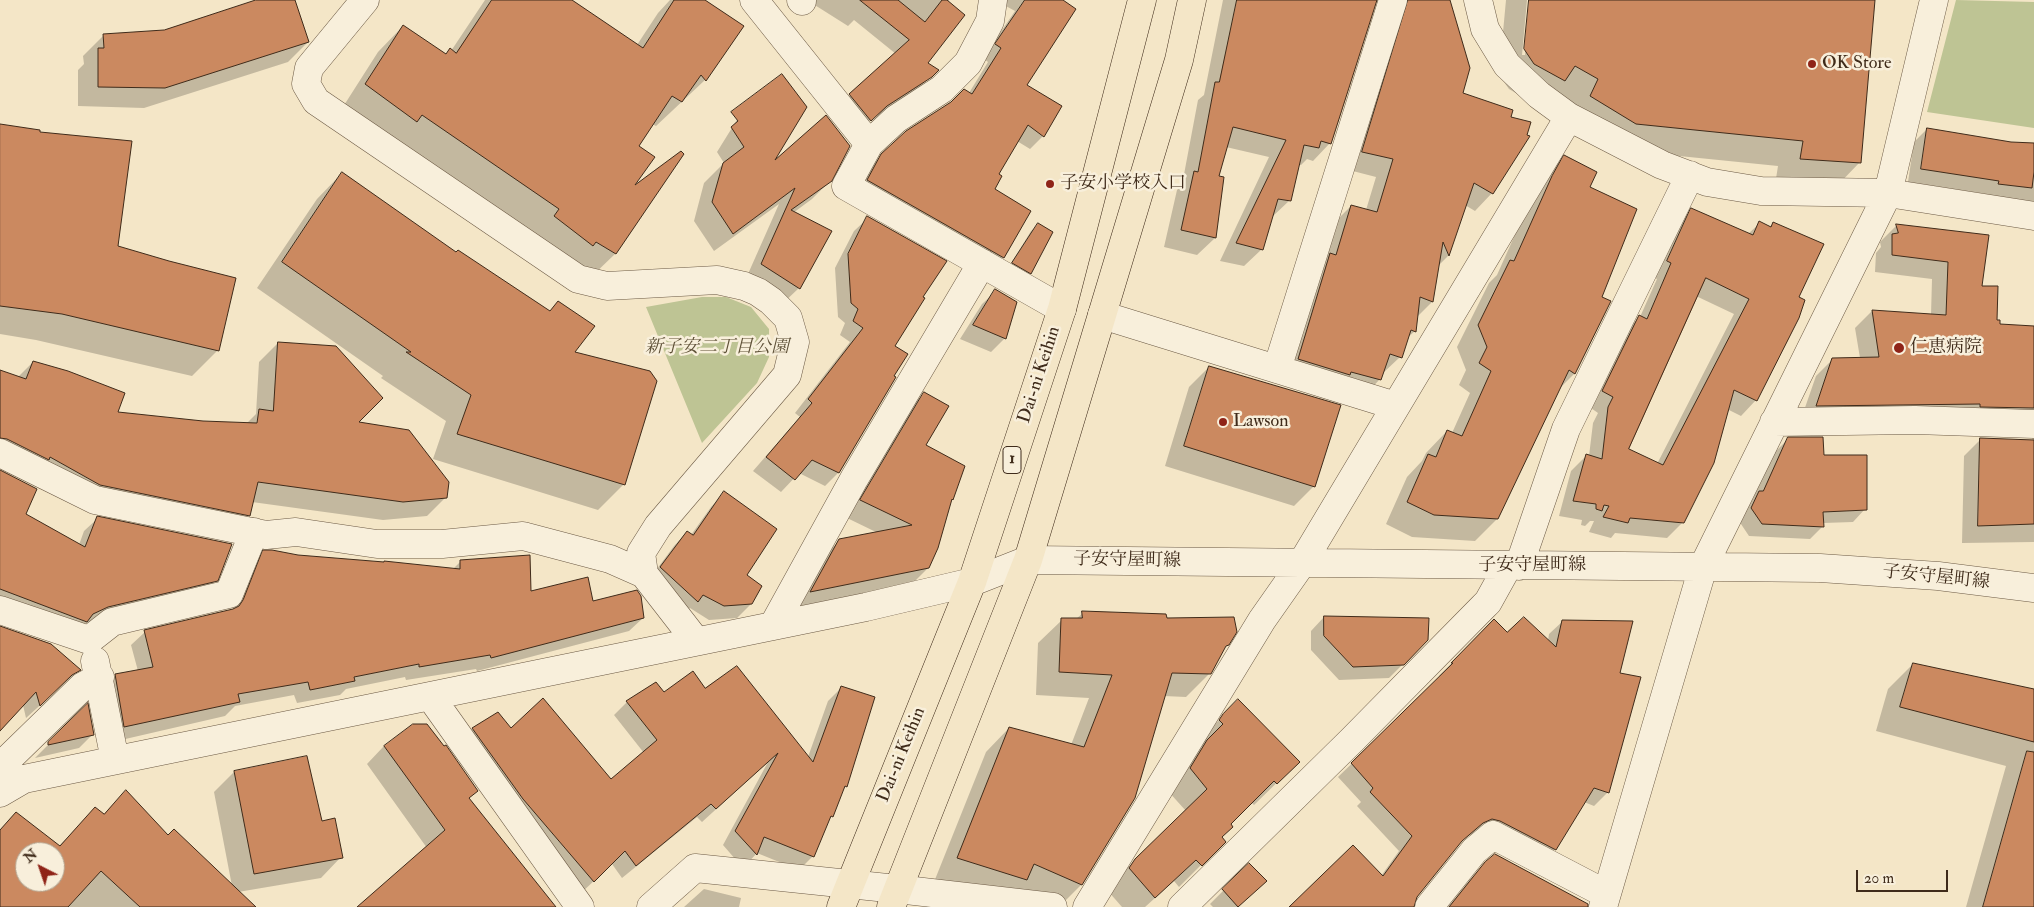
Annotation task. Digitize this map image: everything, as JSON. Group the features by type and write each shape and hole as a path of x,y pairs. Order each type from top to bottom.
{"highway":[{"name":"Dai-ni Keihin","path":"846,895 972,582 1062,309 1142,0"},
{"path":"894,898 1028,560 1179,60 1192,0"}],"street":[{"path":"365,0 309,68 306,84 316,100 578,279 607,286 717,280 744,286 758,292 771,301 788,318 795,342 787,375 658,526 641,553 644,574"},
{"path":"754,0 869,144"},
{"path":"993,0 990,21 968,63 942,89 896,119 869,144 846,186 1062,309"},
{"path":"1277,369 1393,0"},
{"path":"1478,0 1485,29 1508,65 1539,96 1568,117 1662,165 1707,182 1761,191 1888,193 2034,216"},
{"path":"1429,907 1474,851 1493,835 1605,901 1703,567 1888,193 1934,0"},
{"path":"1087,907 1257,629 1302,563 1568,117"},
{"path":"1182,907 1352,740 1488,602 1513,566 1566,429 1690,175"},
{"path":"773,626 854,479 982,263"},
{"path":"1102,315 1396,406"},
{"path":"1774,422 1915,420 2034,424"},
{"path":"0,452 95,500 266,535 296,532 377,544 442,544 522,536 610,559 644,574 696,642"},
{"path":"89,640 112,622 229,594 254,532"},
{"path":"1,793 24,779 866,607 972,582 1028,560"},
{"name":"子安守屋町線","path":"1028,560 1820,568 1938,576 2034,588"},
{"path":"0,610 89,640"},
{"path":"89,640 100,678 115,760"},
{"path":"1,793 9,758 83,686 100,678"},
{"path":"430,696 580,907"},
{"path":"652,907 695,868 846,895 1053,907"}],"green space":[{"path":"1956,0 2034,2 2034,128 1927,112"},
{"name":"新子安二丁目公園","path":"702,297 726,297 751,307 769,329 769,357 757,383 702,443 646,307"}],"building":[{"path":"256,0 295,0 309,42 165,88 98,87 98,48 104,48 103,34 164,30"},
{"path":"492,0 572,0 643,48 674,0 705,0 744,26 706,81 701,75 682,102 672,96 639,146 655,157 635,185 681,151 684,154 616,254 596,242 593,246 554,216 559,209 422,115 417,122 365,84 403,25 446,54 450,48 456,53"},
{"path":"860,0 898,0 925,22 942,0 947,0 965,15 928,63 939,70 932,77 887,106 871,121 849,94 909,40"},
{"path":"1025,0 1063,0 1076,9 1027,85 1062,106 1044,137 1028,125 999,174 1002,176 995,189 1031,211 1004,258 867,180 881,154 906,131 951,102 964,89 972,94 1001,48 995,44"},
{"path":"1237,0 1377,0 1331,144 1321,141 1319,148 1304,145 1291,201 1278,199 1263,250 1236,243 1286,140 1233,127 1219,176 1224,177 1216,238 1181,230 1194,171 1198,172 1215,82 1219,82"},
{"path":"1408,0 1450,0 1470,68 1463,93 1513,110 1511,117 1531,122 1527,135 1530,136 1493,194 1474,183 1449,256 1443,242 1433,302 1420,297 1416,332 1411,330 1402,358 1390,354 1381,380 1351,372 1350,375 1298,359 1330,253 1336,255 1351,205 1377,212 1393,159 1362,152"},
{"path":"1529,0 1875,0 1861,163 1800,159 1803,141 1636,124 1590,96 1598,79 1575,66 1565,81 1534,64 1524,49"},
{"path":"782,74 807,107 775,160 826,115 850,146 832,181 791,210 832,231 800,289 761,264 795,188 733,234 712,202 723,163 744,147 731,127 738,121 731,112"},
{"path":"0,124 40,130 40,132 132,141 118,246 236,278 219,351 62,314 0,306"},
{"path":"1927,128 2011,142 2034,143 2032,188 1998,184 1999,181 1921,169"},
{"path":"1564,155 1597,172 1590,187 1637,209 1602,297 1611,301 1575,374 1569,370 1498,519 1434,515 1407,502 1428,454 1436,457 1447,430 1462,436 1491,371 1479,363 1487,347 1478,325 1510,260 1514,261 1552,176"},
{"path":"342,172 456,252 458,250 550,311 558,301 595,326 575,352 650,371 657,381 625,485 457,434 471,395 406,352 411,352 282,262"},
{"path":"1691,208 1753,235 1759,221 1771,227 1773,222 1824,244 1799,297 1805,300 1799,318 1757,401 1734,390 1714,463 1684,523 1630,518 1628,523 1603,517 1609,506 1604,505 1602,511 1596,509 1596,504 1573,501 1586,454 1602,459 1608,407 1613,397 1602,391 1639,315 1647,319 1671,263 1667,261","holes":["1706,278 1749,299 1663,465 1629,449"]},
{"path":"867,216 947,261 923,297 925,298 895,346 908,354 839,473 812,460 795,480 766,457 812,403 808,399 863,328 853,321 858,309 851,303 848,254"},
{"path":"1038,223 1053,232 1031,274 1012,263"},
{"path":"1896,224 1989,235 1982,286 1998,286 1997,320 2000,320 2000,324 2034,326 2034,408 1980,407 1980,404 1816,406 1832,358 1879,357 1872,310 1946,315 1948,262 1892,255 1892,234 1898,233"},
{"path":"995,289 1017,302 1006,339 973,325"},
{"path":"278,342 336,346 383,398 359,422 409,430 449,482 447,498 403,502 258,482 250,516 100,485 50,457 49,460 7,439 0,438 0,370 26,379 33,361 68,371 125,393 118,412 203,421 257,423 259,409 273,411"},
{"path":"1209,366 1341,405 1315,487 1184,446"},
{"path":"924,392 949,406 926,445 965,466 952,499 938,548 929,568 810,592 839,539 912,525 860,500"},
{"path":"1788,437 1823,437 1824,455 1867,455 1867,510 1823,512 1824,527 1762,524 1751,508 1759,491 1763,491"},
{"path":"1980,438 2034,440 2034,524 1978,526"},
{"path":"0,470 37,489 26,514 85,547 97,516 232,544 218,581 108,607 93,614 87,622 0,589"},
{"path":"724,491 777,529 747,575 762,586 752,604 724,606 703,595 698,602 660,567 687,531 693,535"},
{"path":"263,550 298,555 460,569 460,560 530,555 531,591 588,577 593,601 637,590 641,596 644,618 491,658 490,655 419,667 419,664 354,677 355,681 310,690 308,682 238,694 240,702 124,727 115,674 153,667 144,630 239,606"},
{"path":"1082,611 1166,614 1167,618 1234,617 1237,632 1229,645 1226,646 1211,674 1172,673 1135,798 1082,885 1034,864 1027,880 957,858 1009,727 1084,747 1112,675 1059,672 1061,618 1082,618"},
{"path":"1324,616 1429,618 1428,640 1404,665 1353,667 1324,636"},
{"path":"1524,617 1556,647 1562,620 1633,621 1620,673 1641,677 1609,793 1594,788 1556,850 1500,821 1492,819 1483,823 1462,841 1417,897 1414,907 1289,907 1353,845 1383,876 1412,836 1370,792 1373,788 1351,763 1453,663 1451,663 1494,619 1507,632"},
{"path":"0,626 51,644 81,670 72,675 40,706 36,692 0,731"},
{"path":"1913,663 2034,689 2034,742 1900,707"},
{"path":"737,666 813,762 841,686 875,697 847,787 845,786 814,857 764,837 757,855 735,831 778,753 716,809 711,804 636,866 625,851 594,882 523,799 472,728 498,712 511,728 543,698 611,779 657,740 626,701 656,682 664,692 693,671 705,688"},
{"path":"1238,699 1300,762 1277,784 1274,781 1231,824 1233,827 1222,837 1226,842 1202,866 1196,860 1155,898 1129,868 1135,859 1207,789 1190,768 1207,740 1223,724 1219,720 1223,714"},
{"path":"88,703 94,735 48,745 48,742"},
{"path":"413,724 427,724 444,746 446,745 478,791 469,798 556,907 357,907 445,830 384,746"},
{"path":"2027,751 2034,752 2034,907 1983,907"},
{"path":"307,756 322,821 335,818 343,858 254,874 234,771"},
{"path":"126,790 168,835 174,829 256,907 140,907 101,871 68,907 0,907 0,830 16,812 55,842 15,842 15,892 65,892 64,842 95,807 104,814"},
{"path":"1495,854 1588,904 1588,907 1449,907 1485,862"},
{"path":"1249,863 1267,881 1238,907 1222,889"}],"place":[{"name":"OK Store","path":"1812,64"},
{"name":"子安小学校入口","path":"1050,184"},
{"name":"仁恵病院","path":"1899,348"},
{"name":"Lawson","path":"1223,422"}]}
